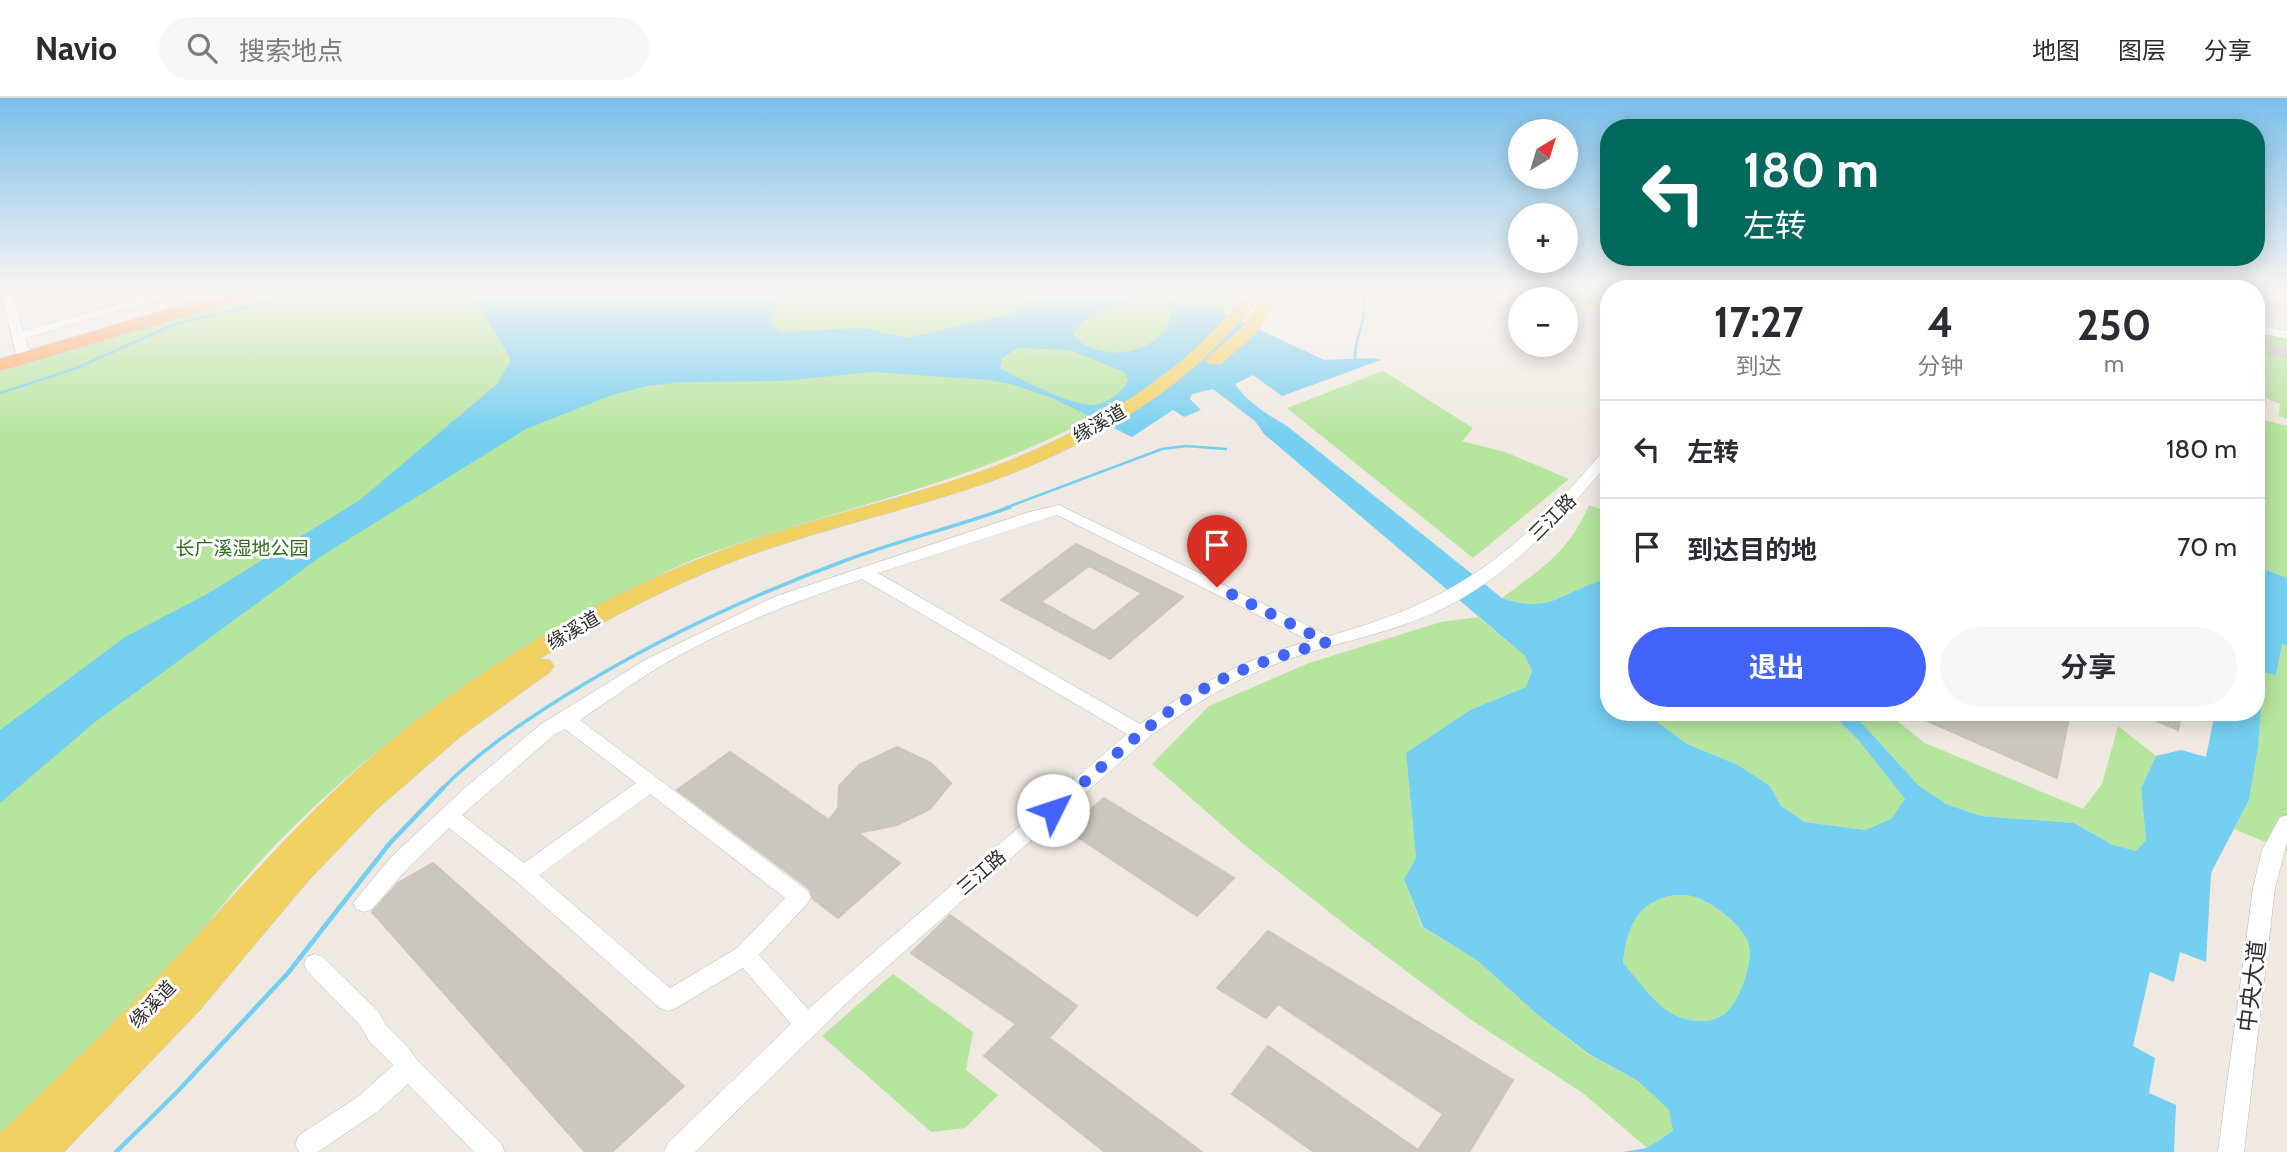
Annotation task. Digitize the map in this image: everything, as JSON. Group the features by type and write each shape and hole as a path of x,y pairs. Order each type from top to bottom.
{"highway":[{"path":"0,363 21,345 48,338"},
{"path":"0,363 86,338"}],"main road":[{"name":"缘溪道","path":"41,1152 189,999 313,857 362,807 409,763 521,679 629,615 729,571 1017,478 1104,428 1178,391 1239,338"},
{"name":"缘溪道","path":"4,1152 158,998 301,839 369,774 484,685 574,629 661,584 763,544 981,478 1104,428"}],"street":[{"path":"19,338 21,345 41,338"},
{"name":"三江路","path":"677,1152 725,1101 806,1024 1142,733 1188,698 1275,657 1402,620 1439,604 1489,573 1546,524 1600,463"},
{"path":"364,903 399,863 448,816 548,729 652,664 782,600 1035,515 1059,510 1327,642"},
{"path":"865,573 1142,733"},
{"path":"448,816 524,875 668,1001 745,955 800,897 566,720"},
{"path":"524,875 651,783"},
{"name":"中央大道","path":"2231,1152 2264,888 2273,850 2287,823"},
{"path":"745,955 806,1024"},
{"path":"316,964 370,1019 372,1030 404,1057 408,1068 492,1152"},
{"path":"308,1144 368,1104 408,1068"}],"green space":[{"name":"长广溪湿地公园","path":"100,338 1203,338 1164,371 1112,406 1058,435 944,480 696,559 562,625 471,682 384,746 303,818 252,870 164,973 0,1136 0,367"},
{"path":"2265,338 2287,338 2287,419 2279,416 2280,404 2265,398"},
{"path":"1383,371 1473,428 1462,441 1505,452 1569,479 1473,558 1287,408"},
{"path":"2265,420 2287,426 2287,578 2265,569"},
{"path":"1589,505 1600,509 1600,581 1546,603 1519,603 1502,598 1553,558 1581,521"},
{"path":"1478,617 1525,656 1532,671 1526,687 1470,710 1406,754 1416,858 1404,879 1422,927 1478,961 1539,1016 1588,1054 1638,1081 1669,1110 1673,1131 1647,1148 1584,1094 1470,1019 1357,934 1242,843 1152,764 1209,706 1309,663 1441,622"},
{"path":"2282,643 2287,645 2287,851 2234,829 2249,800 2260,721 2265,721 2265,671 2276,675"},
{"path":"1656,721 1839,721 1859,741 1905,799 1891,819 1865,830 1805,822 1781,806 1770,786 1738,765 1687,744"},
{"path":"1860,721 1897,721 1925,743 2083,809 2102,784 2118,726 2156,756 2141,788 2146,840 2136,852 2113,845 2074,823 1981,816 1946,804 1918,785"},
{"path":"1674,895 1693,896 1709,904 1733,921 1748,942 1749,959 1740,992 1729,1010 1712,1020 1688,1020 1669,1012 1623,964 1627,939 1635,919 1650,904"},
{"path":"893,974 973,1032 966,1070 998,1095 965,1128 931,1132 822,1036"}],"water":[{"path":"498,338 1078,338 1094,349 1121,352 1147,345 1156,338 1278,338 1324,360 1381,360 1282,396 1253,375 1235,384 1265,413 1287,426 1502,598 1519,603 1546,603 1600,581 1600,721 1656,721 1687,744 1738,765 1770,786 1781,806 1805,822 1865,830 1891,819 1905,799 1859,741 1839,721 1860,721 1918,785 1946,804 1981,816 2074,823 2113,845 2136,851 2146,840 2141,788 2156,756 2181,750 2206,757 2213,721 2260,721 2249,800 2211,873 2206,962 2180,952 2174,982 2150,972 2133,1046 2155,1058 2149,1093 2176,1105 2174,1152 1623,1152 1647,1148 1673,1131 1669,1110 1638,1081 1589,1054 1539,1016 1478,961 1423,927 1404,879 1416,858 1406,753 1470,710 1526,687 1532,671 1525,656 1264,434 1255,421 1213,389 1192,394 1190,399 1201,410 1184,417 1173,410 1132,437 1052,398 1011,384 988,380 873,372 783,381 682,382 647,386 612,395 526,429 320,557 95,722 0,803 0,730 125,637 207,594 360,500 497,384 511,360","holes":["1018,348 1070,350 1124,372 1128,381 1118,393 1098,404 1072,401 1000,368 1002,358","1674,895 1693,896 1718,909 1733,921 1748,942 1749,959 1740,992 1729,1010 1717,1018 1694,1021 1669,1012 1623,963 1627,939 1636,918 1651,904"]},
{"path":"2265,569 2287,578 2287,645 2282,644 2276,675 2265,672"}],"building":[{"path":"2265,343 2287,348 2287,358 2265,353"},
{"path":"1076,544 1183,597 1110,659 1001,600","holes":["1089,566 1142,593 1094,631 1041,602"]},
{"path":"1927,721 2068,721 2057,778"},
{"path":"2157,721 2180,721 2178,730"},
{"path":"897,747 931,763 951,783 930,809 897,825 858,833 900,863 838,918 813,899 810,889 677,790 730,752 829,820 838,808 839,786 859,765"},
{"path":"1104,798 1234,878 1197,916 1067,830"},
{"path":"433,863 684,1086 612,1152 585,1152 372,912 398,883"},
{"path":"950,915 1077,1006 1049,1038 1202,1152 1105,1152 984,1056 1016,1024 911,953"},
{"path":"1268,931 1513,1080 1469,1152 1314,1152 1232,1094 1268,1046 1418,1150 1443,1114 1278,1004 1266,1018 1217,988"}],"waterway":[{"path":"0,393 77,368 143,338"},
{"path":"1355,358 1358,338"},
{"path":"1005,508 1162,449 1186,446 1226,449"},
{"path":"443,788 484,751 531,718 596,677 665,639 736,605 865,553 1010,507"},
{"path":"116,1152 177,1092 288,973 390,843 443,788"}],"route":[{"path":"1053,810 1142,733 1188,698 1275,657 1327,642 1217,587"}]}
